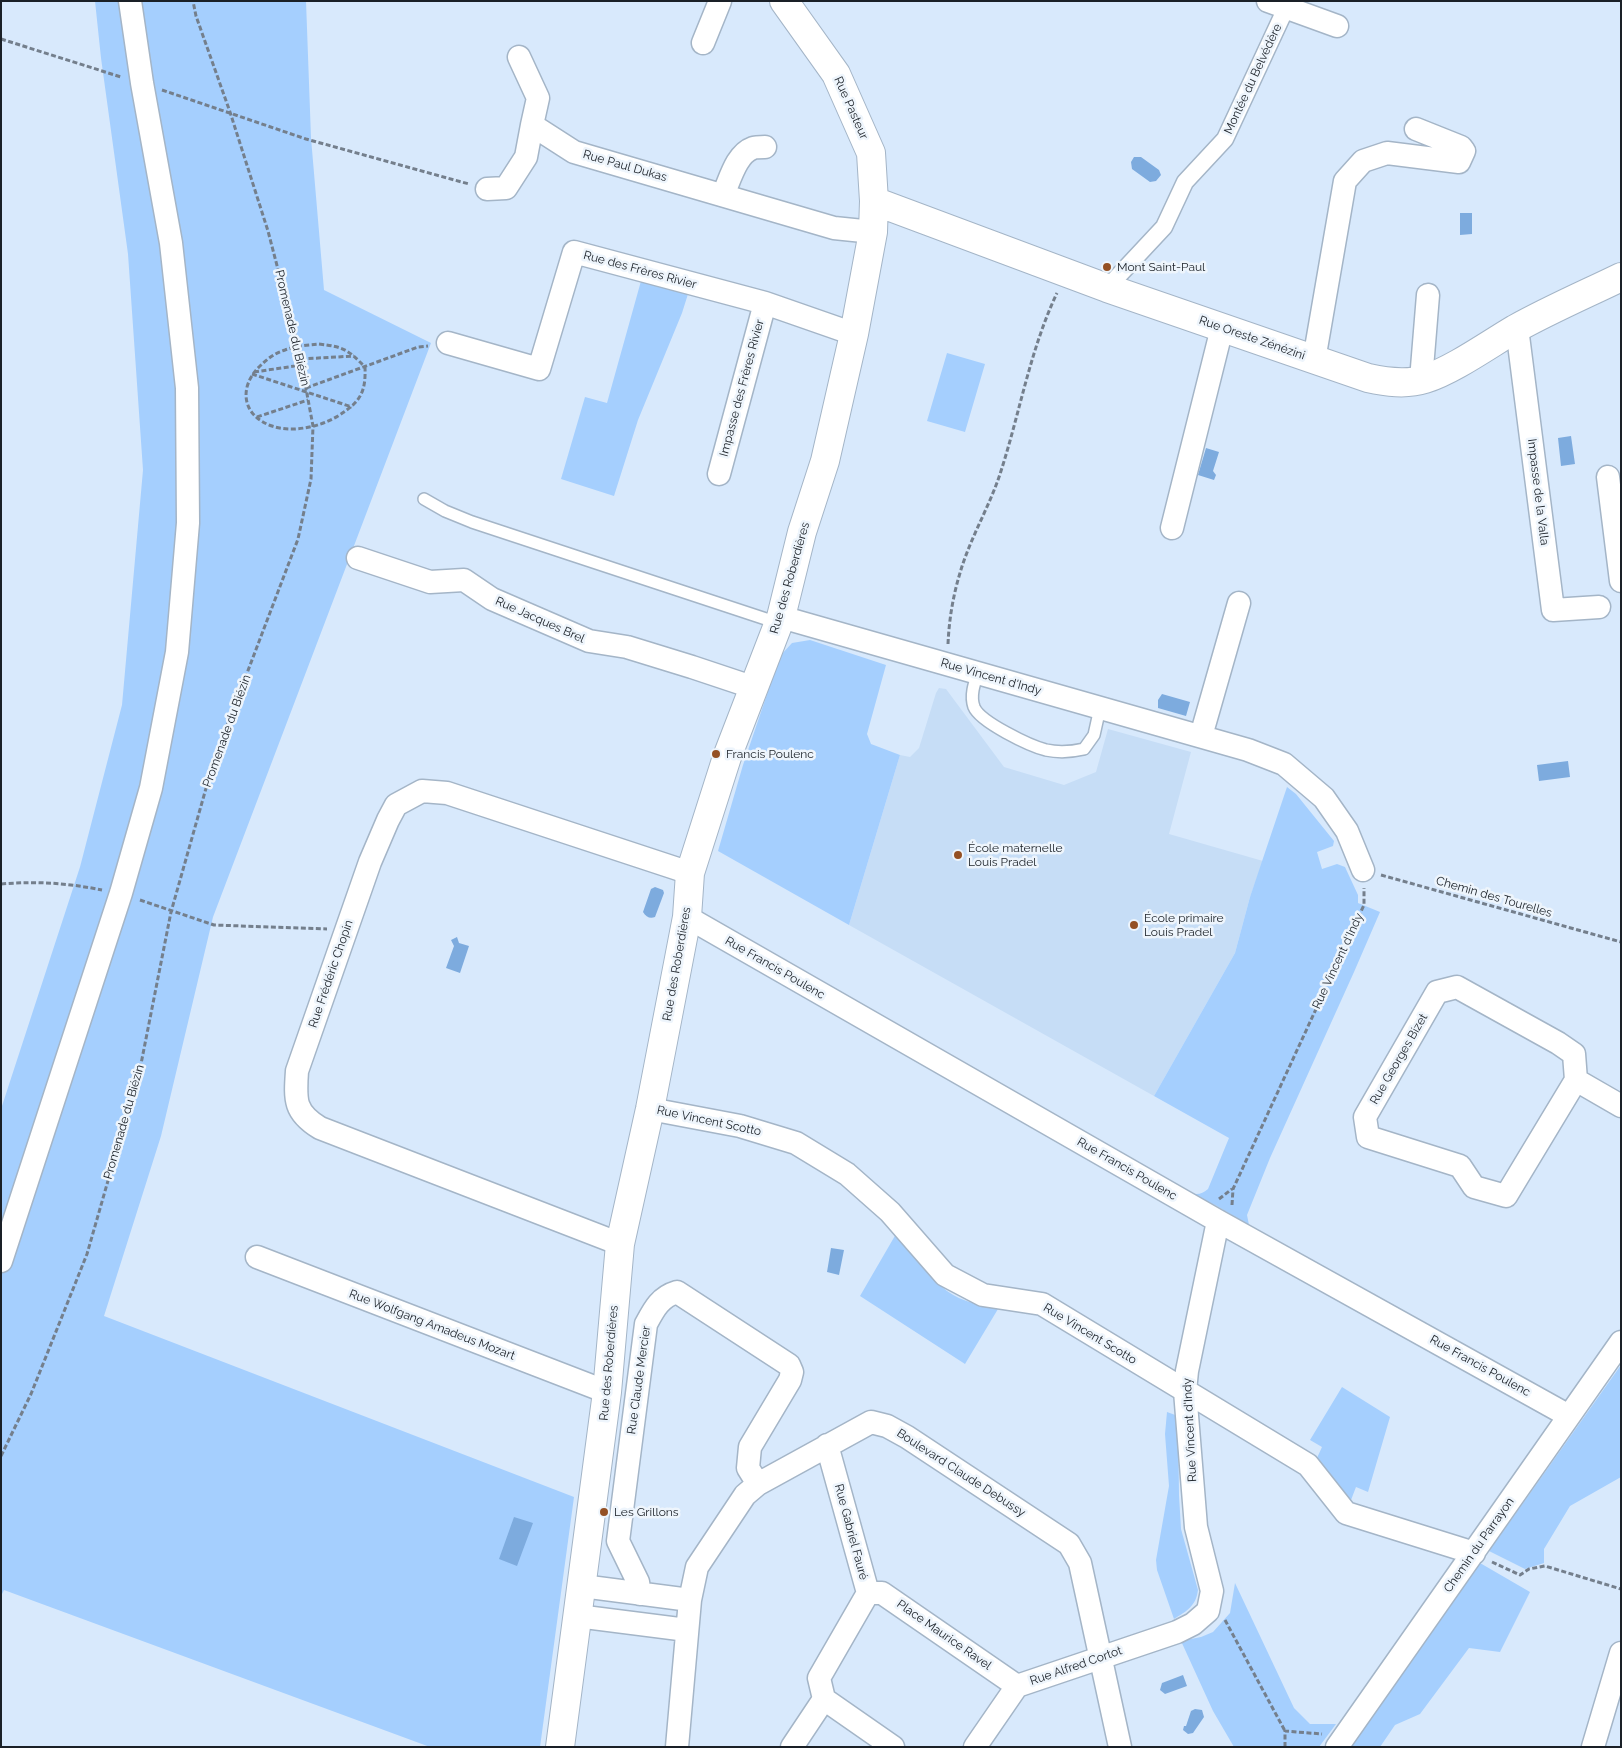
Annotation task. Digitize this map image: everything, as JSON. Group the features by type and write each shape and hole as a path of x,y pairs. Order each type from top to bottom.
{"street":[{"path":"1,1261 121,893 151,788 177,652 188,523 187,388 171,242 142,84 130,1"},
{"path":"702,43 720,1"},
{"name":"Rue Pasteur","path":"784,1 836,74 871,153 874,201"},
{"path":"1277,5 1337,26"},
{"name":"Montée du Belvédère","path":"1107,288 1164,227 1185,182 1225,139 1277,5"},
{"path":"487,189 506,188 526,157 538,98 519,57"},
{"name":"Rue Paul Dukas","path":"532,125 574,152 834,228 873,232"},
{"path":"1314,360 1345,181 1363,161 1387,153 1459,162 1464,152 1461,146 1416,129"},
{"path":"723,195 736,165 744,154 753,147 765,147"},
{"name":"Rue des Roberdières","path":"560,1747 607,1392 620,1244 650,1109 687,917 690,872 727,757 780,620 802,532 825,461 854,334 873,232 874,201"},
{"name":"Rue Oreste Zénézini","path":"874,201 1107,288 1314,360 1368,378 1388,382 1421,380 1441,373 1517,328 1621,277"},
{"name":"Rue des Frères Rivier","path":"448,343 539,369 574,252 766,303 854,334"},
{"path":"1421,380 1428,295"},
{"name":"Impasse des Frères Rivier","path":"719,474 766,303"},
{"path":"1172,528 1222,328"},
{"name":"Impasse de la Valla","path":"1517,328 1554,610 1599,607"},
{"path":"1608,477 1621,581"},
{"name":"Rue Jacques Brel","path":"358,558 430,582 464,580 492,599 588,641 627,648 755,688"},
{"path":"1200,736 1239,603"},
{"name":"Rue Vincent d'Indy","path":"780,620 947,664 1200,736 1248,750 1284,764 1324,798 1347,831 1363,870"},
{"name":"Rue Frédéric Chopin","path":"620,1244 320,1128 309,1121 299,1110 296,1089 297,1071 370,862 388,820 396,805 422,791 447,793 690,872"},
{"name":"Rue Francis Poulenc","path":"687,917 1225,1225 1569,1416"},
{"name":"Rue Georges Bizet","path":"1457,987 1558,1043 1574,1054 1576,1080 1506,1196 1474,1187 1460,1166 1368,1137 1365,1117 1437,992 1457,987"},
{"path":"1576,1080 1621,1106"},
{"name":"Rue Vincent Scotto","path":"650,1109 740,1126 796,1143 854,1180 890,1212 945,1275 983,1295 1042,1304 1308,1465 1346,1514 1474,1553"},
{"name":"Rue Vincent d'Indy","path":"1208,1610 1212,1591 1196,1527 1186,1391 1187,1370 1225,1225"},
{"name":"Rue Wolfgang Amadeus Mozart","path":"257,1257 607,1392"},
{"name":"Rue Claude Mercier","path":"640,1594 638,1582 618,1541 646,1324 658,1303 668,1295 676,1292 790,1365 792,1372 790,1380 750,1447 748,1468 758,1484"},
{"name":"Chemin du Parrayon","path":"1341,1741 1621,1342"},
{"name":"Boulevard Claude Debussy","path":"677,1747 690,1600 698,1567 745,1495 758,1484 871,1422 887,1426 907,1436 1068,1544 1080,1563 1120,1747"},
{"name":"Rue Gabriel Fauré","path":"824,1699 819,1678 868,1594 827,1446"},
{"path":"582,1586 690,1600"},
{"name":"Place Maurice Ravel","path":"868,1594 882,1593 1017,1686"},
{"name":"Rue Alfred Cortot","path":"976,1747 1017,1686 1177,1632 1193,1624 1208,1610"},
{"path":"577,1616 687,1630"},
{"path":"1593,1747 1621,1654"},
{"path":"792,1747 824,1699 893,1747"}],"lane":[{"path":"424,499 472,522 780,620"},
{"path":"978,673 972,688 974,708 990,724 1046,750 1070,752 1084,749 1094,735 1100,708"}],"path":[{"name":"Promenade du Biézin","path":"1,1456 32,1394 87,1254 140,1069 171,912 214,760 298,539 310,480 313,426 298,346 268,231 230,112 196,16 193,1"},
{"path":"1,39 230,112 306,139 487,189"},
{"path":"947,664 950,616 960,572 1001,474 1018,414 1028,368 1049,310 1066,273"},
{"path":"306,390 418,347 448,343"},
{"path":"319,344 341,346 354,356 365,367 366,383 360,399 352,407 330,421 313,426 290,429 281,428 271,426 256,417 249,408 245,397 252,373 269,358 285,350 298,346 319,344"},
{"path":"301,359 354,356"},
{"path":"252,373 302,365"},
{"path":"252,373 352,407"},
{"path":"256,417 308,400"},
{"name":"Chemin des Tourelles","path":"1363,870 1621,942"},
{"name":"Rue Vincent d'Indy","path":"1225,1225 1233,1189 1364,905 1363,870"},
{"path":"1,884 29,882 66,883 121,893 171,912 214,925 347,930"},
{"path":"1474,1553 1520,1575 1529,1569 1546,1566 1621,1588"},
{"path":"1208,1610 1223,1617 1285,1731 1285,1747"},
{"path":"1285,1731 1341,1741"}],"shaded area":[{"path":"95,1 306,1 311,138 324,290 431,343 213,917 161,1136 104,1316 574,1497 540,1747 430,1747 4,1590 1,1596 1,1109 80,867 122,705 143,470 128,254"},
{"path":"1134,157 1141,157 1159,170 1161,175 1156,181 1150,182 1132,169 1131,162"},
{"path":"1460,213 1472,213 1472,234 1460,235"},
{"path":"641,281 688,294 638,420 614,496 561,479 585,397 607,403"},
{"path":"947,353 985,364 965,432 927,421"},
{"path":"1571,436 1575,464 1561,466 1558,438"},
{"path":"1206,448 1219,452 1213,471 1216,475 1214,480 1198,475"},
{"path":"810,640 886,665 867,734 871,744 900,755 849,925 718,851 743,765 780,656 792,643"},
{"path":"939,688 946,689 1004,767 1064,785 1096,772 1108,729 1191,752 1169,834 1263,861 1250,897 1235,953 1154,1096 849,925 900,755 910,757 919,748"},
{"path":"1162,694 1190,702 1186,716 1158,708 1158,700"},
{"path":"1568,761 1570,777 1539,781 1537,765"},
{"path":"1287,787 1296,794 1334,841 1333,846 1317,852 1322,869 1337,864 1345,867 1358,895 1358,903 1380,912 1270,1158 1247,1215 1249,1225 1190,1193 1200,1194 1208,1189 1229,1138 1154,1096 1235,953 1250,897"},
{"path":"655,887 663,890 664,893 655,917 650,918 643,912 651,889"},
{"path":"457,937 459,943 469,946 460,973 446,968 454,946 451,940"},
{"path":"896,1234 926,1271 947,1291 965,1300 998,1309 965,1364 860,1296"},
{"path":"831,1248 844,1250 839,1275 827,1272"},
{"path":"1621,1365 1621,1477 1570,1506 1544,1549 1544,1563 1525,1569 1489,1551"},
{"path":"1342,1387 1390,1417 1368,1492 1356,1487 1351,1500 1317,1458 1322,1447 1310,1440"},
{"path":"1167,1412 1178,1416 1181,1529 1198,1590 1193,1604 1187,1611 1174,1619 1157,1570 1156,1560 1169,1486 1165,1434"},
{"path":"514,1517 533,1523 517,1566 499,1559"},
{"path":"1480,1563 1530,1592 1500,1652 1469,1648 1420,1714 1395,1725 1380,1747 1351,1747"},
{"path":"1235,1583 1294,1708 1310,1724 1336,1724 1319,1747 1234,1747 1213,1711 1181,1641 1201,1637 1213,1632 1230,1613"},
{"path":"1183,1675 1187,1686 1165,1694 1160,1690 1162,1683"},
{"path":"1195,1709 1202,1710 1204,1717 1193,1733 1188,1734 1183,1730 1184,1726 1186,1726 1191,1711"}],"place":[{"name":"Mont Saint-Paul","path":"1107,267"},
{"name":"Francis Poulenc","path":"716,754"},
{"name":"École maternelle Louis Pradel","path":"958,855"},
{"name":"École primaire Louis Pradel","path":"1134,925"},
{"name":"Les Grillons","path":"604,1512"}]}
